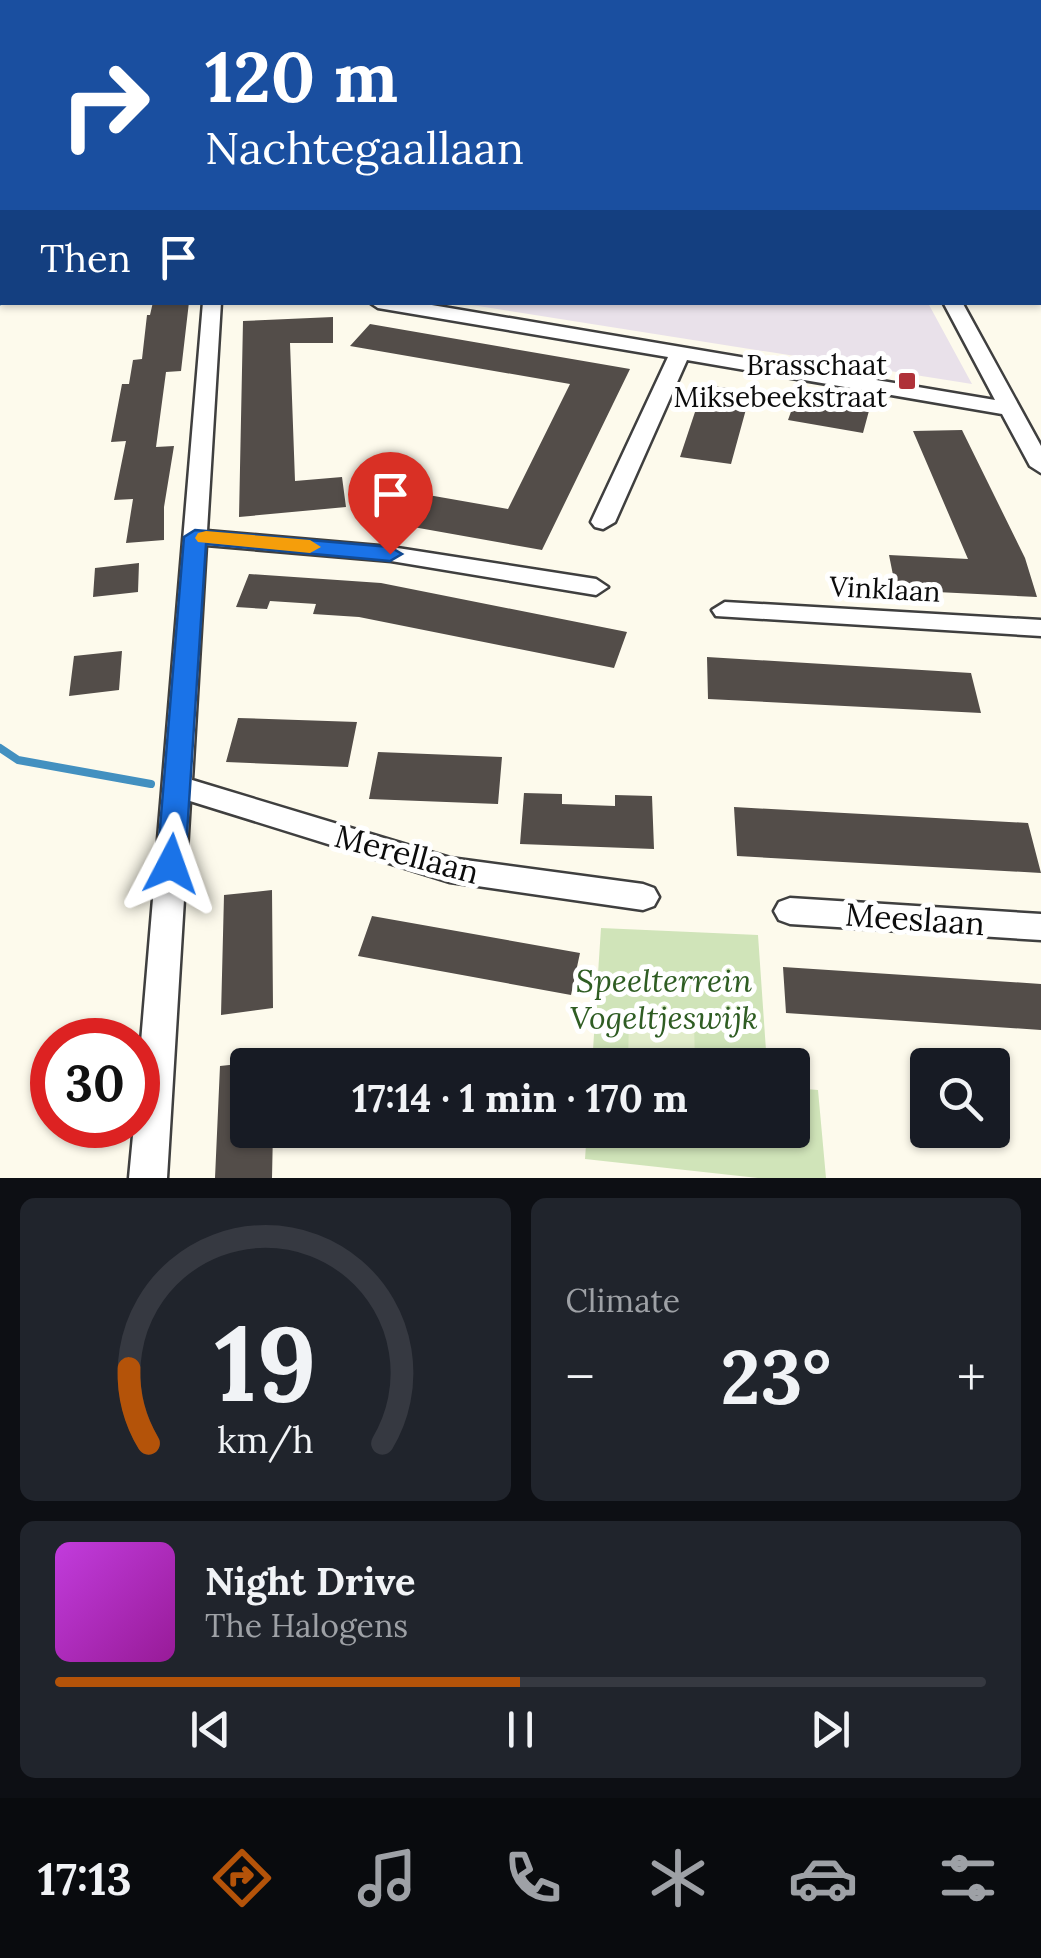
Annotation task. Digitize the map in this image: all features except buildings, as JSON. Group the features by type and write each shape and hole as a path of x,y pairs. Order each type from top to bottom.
{"street":[{"path":"148,1178 212,305"},
{"path":"396,305 1010,408"},
{"path":"954,305 1041,466"},
{"path":"603,522 680,352"},
{"path":"195,537 390,554 596,587"},
{"name":"Vinklaan","path":"725,610 1041,628"},
{"name":"Merellaan","path":"177,786 450,870 643,897"},
{"name":"Meeslaan","path":"790,911 1041,928"}],"shaded area":[{"path":"472,305 929,305 972,384"}],"green space":[{"name":"Speelterrein Vogeltjeswijk","path":"601,928 758,935 766,1048 593,1048"},
{"path":"629,1018 694,1022 695,1048 628,1048"},
{"path":"810,1089 818,1090 826,1178 758,1178 585,1159 586,1148 810,1148"}],"waterway":[{"path":"0,748 18,760 151,784"}],"slow traffic":[{"path":"206,538 310,547"}],"place":[{"name":"Brasschaat Miksebeekstraat","path":"907,381"}],"route":[{"path":"171,864 195,537 390,554"}]}
